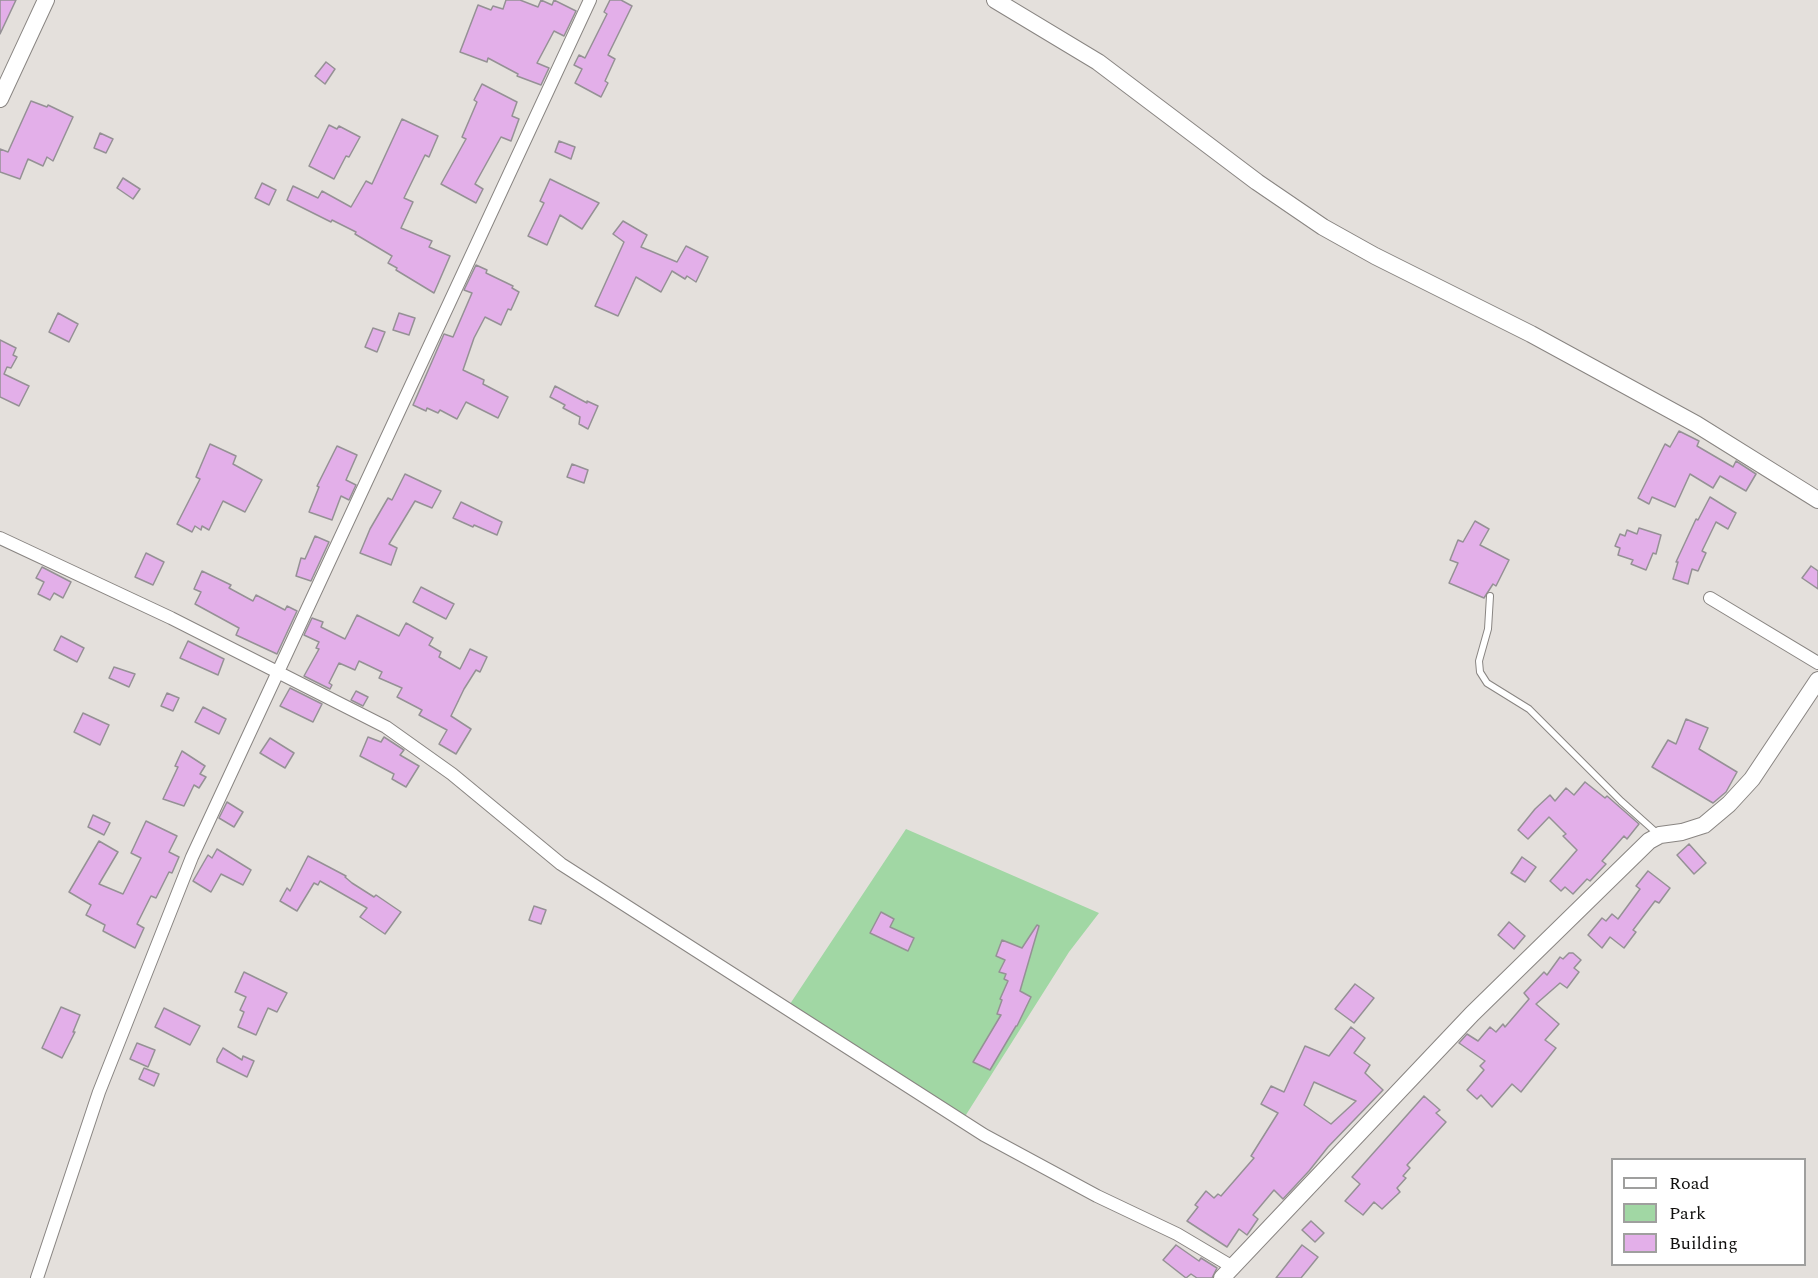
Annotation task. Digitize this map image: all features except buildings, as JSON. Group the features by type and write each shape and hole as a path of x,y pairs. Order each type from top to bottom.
{"street":[{"path":"0,99 46,0"},
{"path":"37,1278 99,1092 192,857 590,0"},
{"path":"995,0 1098,62 1257,182 1323,227 1375,256 1531,334 1696,424 1818,500"},
{"path":"0,538 171,618 386,727 452,774 561,864 984,1135 1097,1196 1177,1234 1226,1272 1472,1014 1649,841 1660,835 1682,832 1704,825 1729,804 1752,778 1818,680"},
{"path":"1710,598 1818,663"}],"lane":[{"path":"1490,596 1488,629 1479,661 1480,672 1487,683 1529,710 1660,835"}],"green space":[{"path":"906,829 1099,913 1069,952 964,1118 790,1004"}]}
